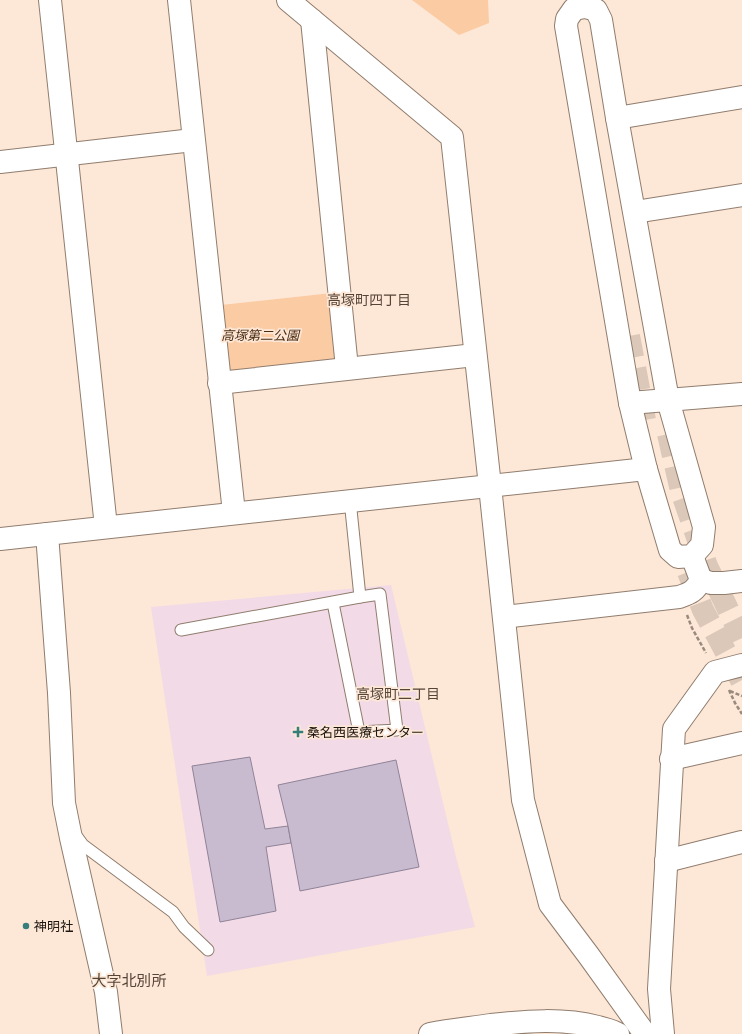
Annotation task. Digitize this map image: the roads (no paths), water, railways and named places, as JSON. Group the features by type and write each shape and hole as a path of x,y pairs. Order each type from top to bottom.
{"street":[{"path":"50,0 106,527"},
{"path":"178,0 234,513"},
{"path":"288,0 452,137 523,800 550,904 645,1034"},
{"path":"585,7 596,10 601,20 617,118 668,400 704,527 702,545 692,556 678,557 670,550 646,469 630,403 566,26 567,19 574,9 585,7"},
{"path":"312,20 347,368"},
{"path":"617,118 742,97"},
{"path":"0,162 193,140"},
{"path":"635,212 742,195"},
{"path":"219,383 475,355"},
{"path":"630,403 742,394"},
{"path":"0,539 646,469"},
{"path":"48,534 59,693 64,804 106,992 111,1034"},
{"path":"692,556 701,580"},
{"path":"504,617 679,597 696,588 701,580"},
{"path":"701,580 711,583 742,581"},
{"path":"662,1034 659,989 674,729 715,672 742,665"},
{"path":"672,759 742,742"},
{"path":"666,861 742,842"},
{"path":"441,1033 529,1022 572,1022 592,1030 614,1032 618,1034"}],"lane":[{"path":"350,500 360,597"},
{"path":"181,630 380,594 397,730 359,732 333,603"},
{"path":"68,827 83,845 173,912 184,927 208,950"}],"tunnel":[{"path":"629,336 645,420"},
{"path":"668,434 681,491 707,566 742,638"},
{"path":"688,572 703,610 742,682"}],"place":[{"name":"桑名西医療センター","path":"298,732"},
{"name":"神明社","path":"26,926"}],"district":[{"name":"高塚町四丁目","path":"369,300"},
{"name":"高塚町二丁目","path":"398,694"},
{"name":"大字北別所","path":"129,981"}],"park label":[{"name":"高塚第二公園","path":"260,335"}]}
